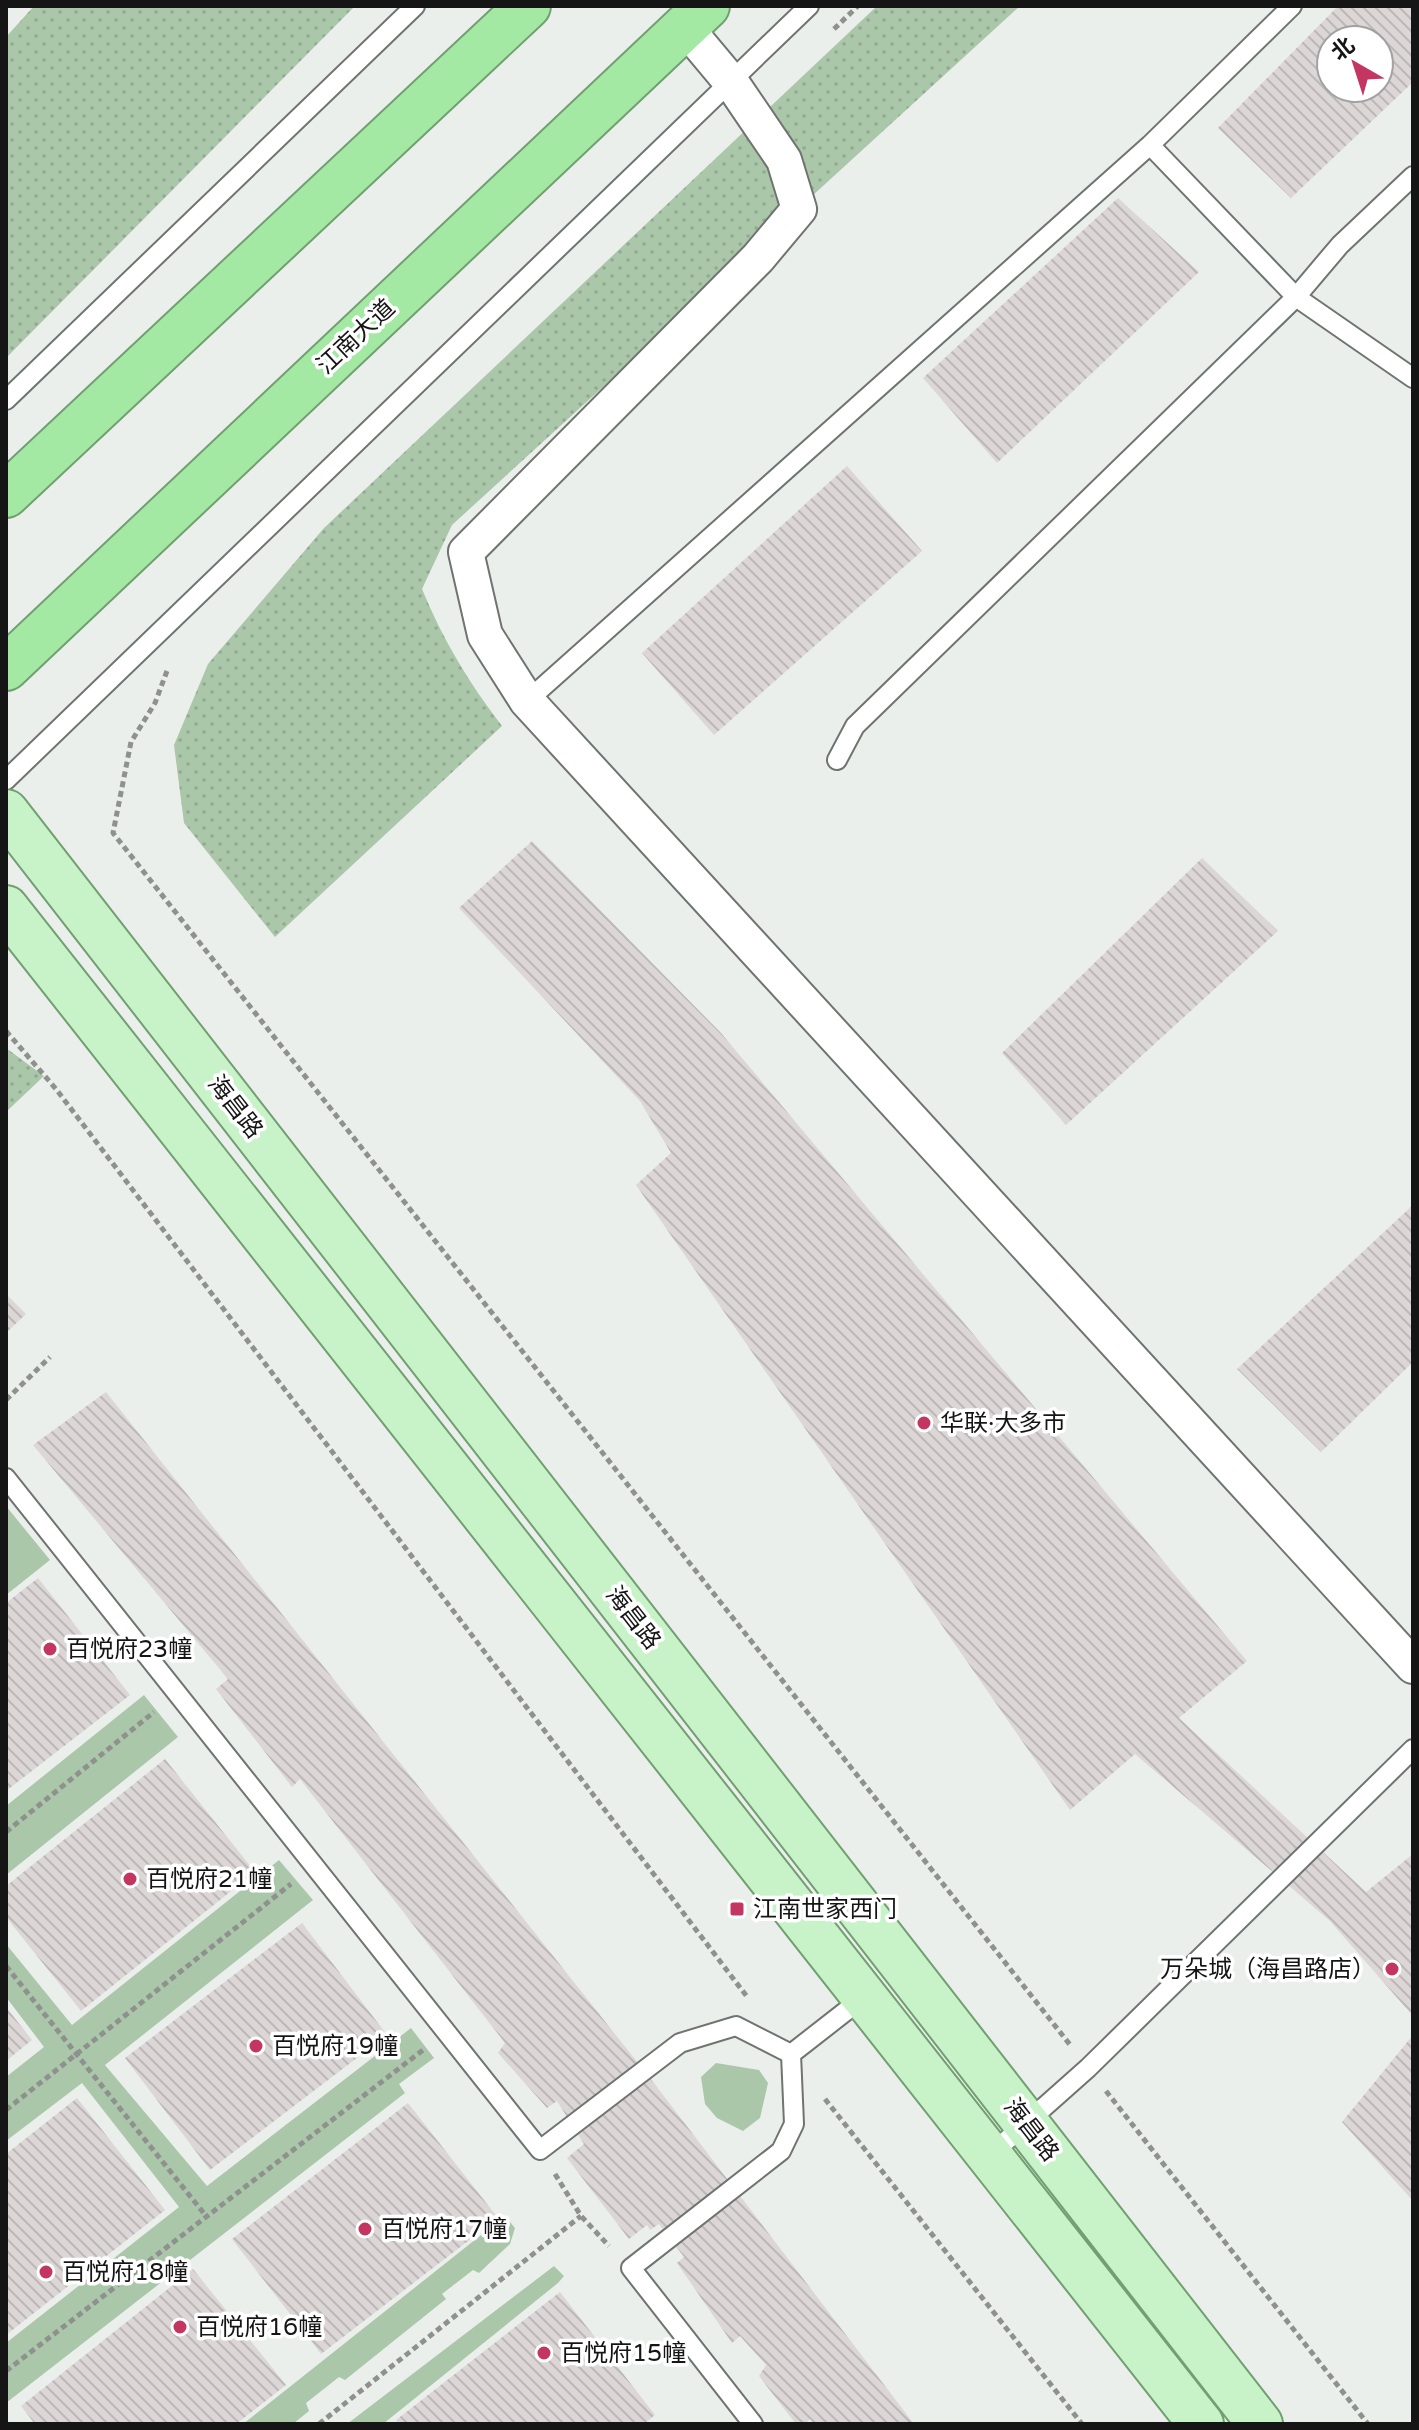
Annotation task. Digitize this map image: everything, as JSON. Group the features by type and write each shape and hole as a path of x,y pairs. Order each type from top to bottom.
{"highway":[{"path":"6,495 528,6"},
{"name":"江南大道","path":"6,668 696,16"}],"main road":[{"name":"海昌路","path":"6,812 1260,2424"},
{"name":"海昌路","path":"6,908 1201,2424"}],"street":[{"path":"696,16 731,82 784,160 799,209 758,258 466,552 485,635 527,701 1413,1666"}],"lane":[{"path":"6,400 415,6"},
{"path":"6,780 809,6"},
{"path":"527,701 1150,145 1292,6"},
{"path":"1150,145 1296,297 1413,378"},
{"path":"837,760 855,726 1296,297 1340,245 1413,176"},
{"path":"6,1478 540,2150 680,2043 736,2026 791,2054"},
{"path":"989,2156 1024,2121 1088,2068 1413,1749"},
{"path":"791,2054 864,1997"},
{"path":"753,2424 631,2268 781,2151 794,2124 791,2054"}],"path":[{"path":"131,742 113,833 1368,2424"},
{"path":"6,1031 56,1089 791,2054 1082,2424"},
{"path":"6,1400 50,1357"},
{"path":"6,1832 177,1693"},
{"path":"6,2110 314,1866"},
{"path":"6,1966 206,2216"},
{"path":"6,2371 446,2032"},
{"path":"540,2150 581,2216 631,2268"},
{"path":"319,2424 581,2216"}],"green space":[{"path":"34,6 355,6 6,358 6,37"},
{"path":"877,6 1020,6 452,525 422,589 458,660 502,726 275,937 184,823 174,745 208,664 324,528"},
{"path":"6,1048 44,1076 6,1112"},
{"path":"6,1506 50,1560 6,1595"},
{"path":"144,1695 178,1737 6,1875 6,1806"},
{"path":"279,1860 313,1900 105,2065 207,2186 411,2028 434,2058 399,2084 405,2093 6,2403 6,2343 179,2207 82,2083 6,2141 6,2077 44,2047 6,1997 6,1944 72,2025"},
{"path":"716,2063 759,2070 768,2083 760,2118 743,2131 717,2118 705,2104 701,2077"},
{"path":"505,2216 515,2228 510,2244 479,2273 473,2270 442,2294 446,2299 345,2380 339,2377 306,2403 309,2411 293,2424 243,2424"},
{"path":"554,2266 564,2276 558,2283 383,2424 347,2424"}],"building":[{"path":"1338,6 1413,6 1413,82 1395,99 1395,24 1320,24"},
{"path":"1315,29 1315,104 1390,104 1291,198 1218,128"},
{"path":"1118,198 1199,272 997,463 923,378"},
{"path":"847,466 922,551 714,735 642,653"},
{"name":"华联·大多市","path":"532,841 721,1033 1247,1661 1179,1718 1366,1892 1413,1854 1413,2016 1330,1921 1135,1754 1070,1810 636,1185 671,1153 640,1101 459,908"},
{"path":"1202,858 1278,931 1066,1125 1002,1053"},
{"path":"1413,1205 1413,1362 1321,1452 1237,1369"},
{"path":"6,1294 26,1314 6,1333"},
{"path":"106,1392 657,2087 914,2424 814,2424 810,2419 805,2424 796,2424 759,2376 766,2365 740,2336 732,2343 677,2263 684,2257 659,2224 650,2230 647,2225 629,2239 567,2158 584,2144 557,2101 547,2108 498,2053 505,2043 300,1779 292,1787 216,1689 228,1679 33,1445"},
{"name":"百悦府23幢","path":"38,1578 130,1695 6,1791 6,1603"},
{"name":"百悦府21幢","path":"165,1759 255,1872 81,2011 6,1917 6,1886"},
{"name":"百悦府19幢","path":"302,1923 387,2035 210,2170 125,2058"},
{"path":"6,2007 32,2040 6,2061"},
{"name":"万朵城（海昌路店）","path":"1413,2035 1413,2201 1342,2122"},
{"name":"百悦府18幢","path":"77,2098 165,2210 6,2335 6,2154"},
{"name":"百悦府17幢","path":"408,2103 498,2218 321,2354 232,2239"},
{"name":"百悦府16幢","path":"193,2269 286,2385 236,2424 35,2424 21,2406"},
{"name":"百悦府15幢","path":"560,2292 655,2415 644,2424 399,2424 396,2420"}],"place":[{"name":"华联·大多市","path":"924,1423"},
{"name":"百悦府23幢","path":"50,1649"},
{"name":"百悦府21幢","path":"130,1879"},
{"name":"江南世家西门","path":"737,1909"},
{"name":"万朵城（海昌路店）","path":"1392,1969"},
{"name":"百悦府19幢","path":"256,2046"},
{"name":"百悦府17幢","path":"365,2229"},
{"name":"百悦府18幢","path":"46,2272"},
{"name":"百悦府16幢","path":"180,2327"},
{"name":"百悦府15幢","path":"544,2353"}]}
